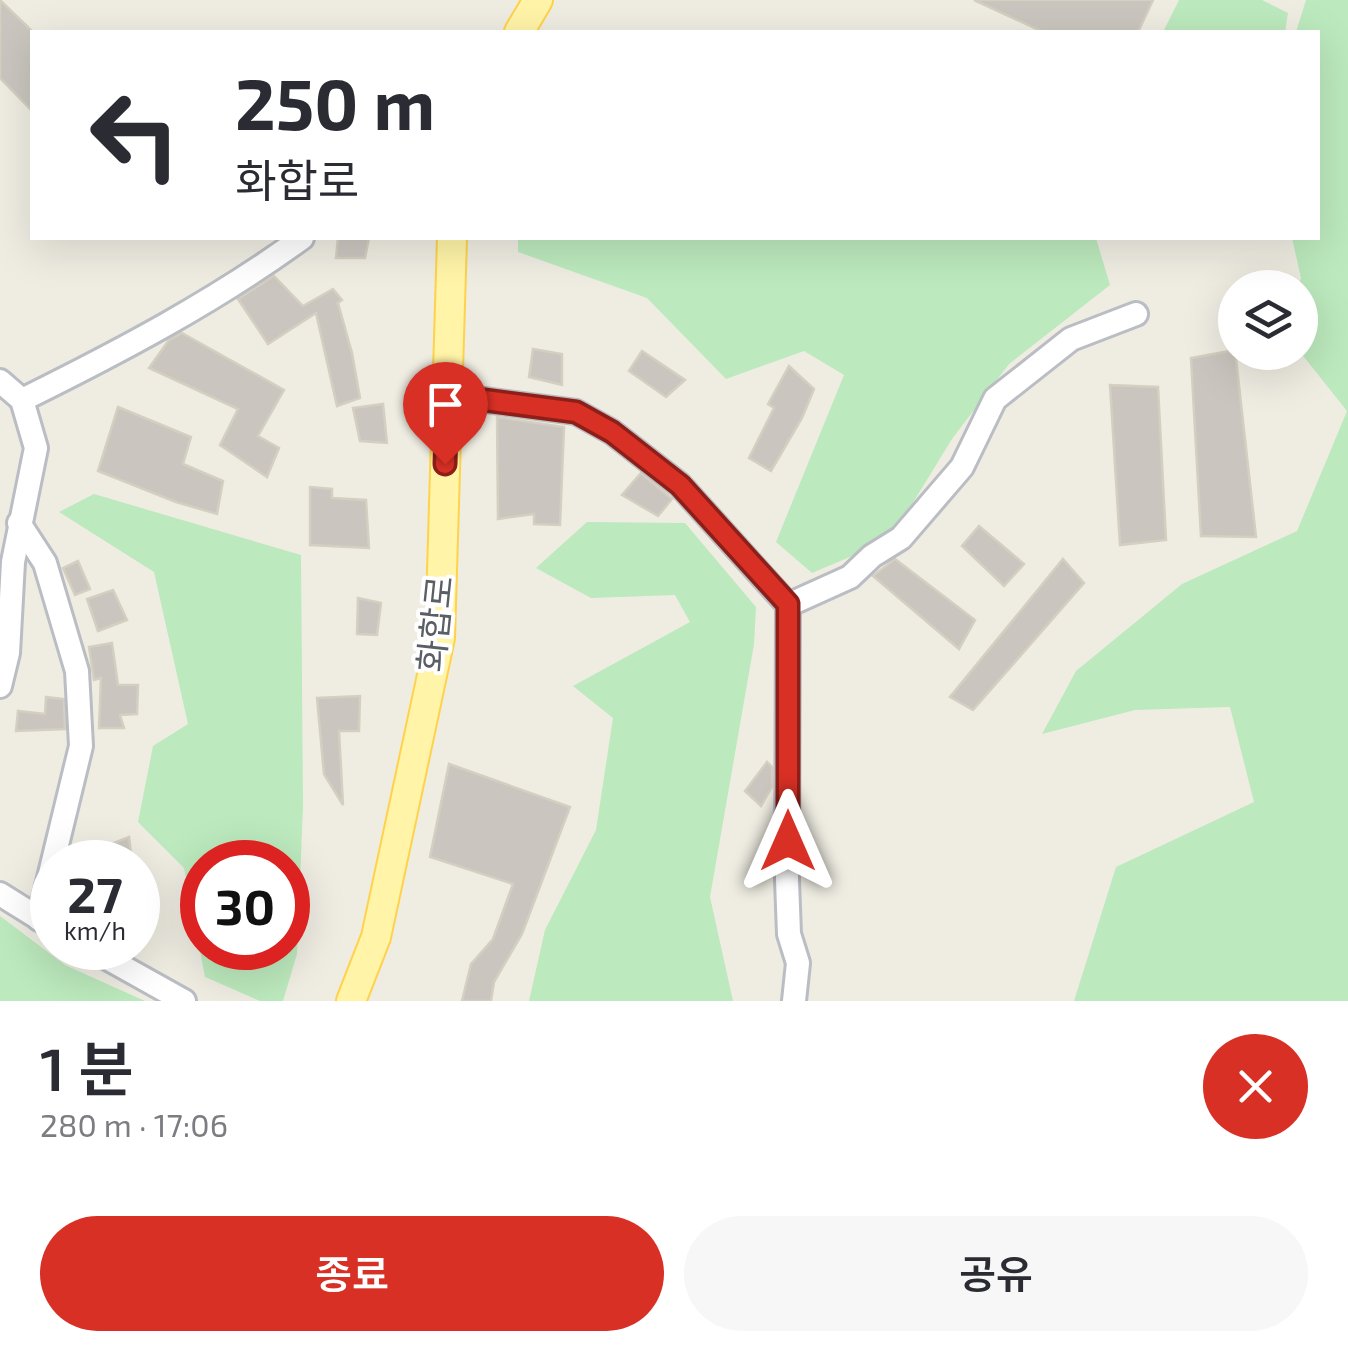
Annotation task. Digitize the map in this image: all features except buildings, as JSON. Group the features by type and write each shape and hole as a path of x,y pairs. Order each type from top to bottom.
{"main road":[{"path":"520,30 538,0"},
{"name":"화합로","path":"351,1001 376,937 440,638 452,240"}],"street":[{"path":"22,400 127,348 299,240"},
{"path":"788,604 850,577 872,556 901,538 962,467 994,399 1071,340 1136,314"},
{"path":"0,380 22,400 36,448 13,562 8,653 0,686"},
{"path":"447,395 576,412 612,432 680,485 788,604 787,880 789,934 798,963 794,1001"},
{"path":"19,523 45,563 77,671 80,746 62,840"},
{"path":"0,894 30,913"},
{"path":"129,970 184,1001"}],"green space":[{"path":"1179,0 1262,0 1288,13 1285,30 1164,30"},
{"path":"1306,0 1348,0 1348,1001 1074,1001 1116,867 1254,802 1230,707 1135,710 1042,734 1076,671 1182,584 1297,531 1347,411 1314,370 1318,370 1318,270 1299,270 1292,240 1320,240 1320,30 1297,30"},
{"path":"518,240 1097,240 1110,285 1009,364 952,439 890,540 812,573 776,542 844,375 804,351 726,379 647,298 518,252"},
{"path":"94,494 301,555 302,840 180,840 180,864 138,822 153,746 188,724 154,572 59,512"},
{"path":"587,522 685,523 756,607 754,644 710,897 733,1001 529,1001 545,930 596,830 613,718 573,686 690,622 675,595 591,598 536,568"},
{"path":"0,916 30,939 30,970 76,970 145,1001 0,1001"},
{"path":"204,970 292,970 283,1001 260,1001 205,977"}],"route":[{"path":"445,464 447,395 576,412 612,432 680,485 788,604 788,841"}]}
